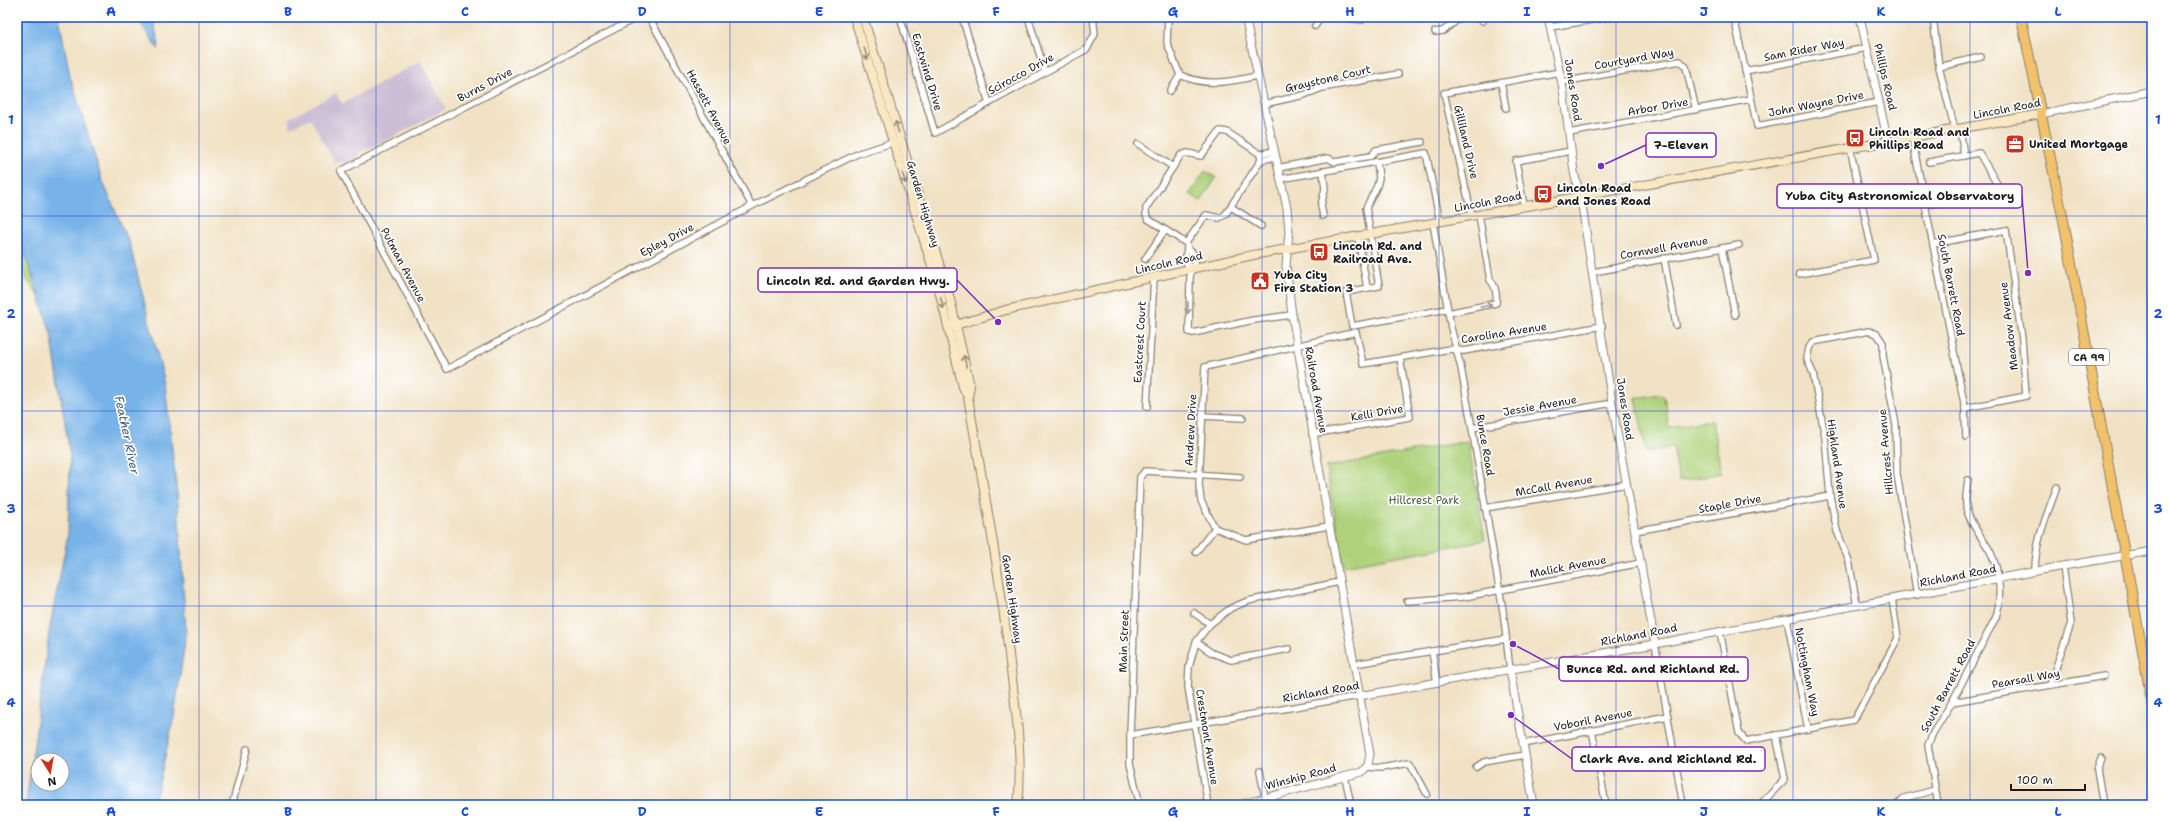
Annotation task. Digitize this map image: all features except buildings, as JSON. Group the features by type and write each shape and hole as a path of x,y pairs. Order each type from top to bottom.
{"highway":[{"name":"CA 99","path":"2021,17 2070,253 2152,703"}],"main road":[{"name":"Garden Highway","path":"854,17 897,141"},
{"name":"Garden Highway","path":"863,17 897,141 970,386 968,397 999,579 1018,723 1021,768 1018,805"},
{"name":"Lincoln Road","path":"953,326 1006,310 1287,249 2041,114"}],"street":[{"name":"Burns Drive","path":"341,171 638,17"},
{"name":"Hassett Avenue","path":"649,17 752,206"},
{"name":"Eastwind Drive","path":"900,17 936,133"},
{"path":"962,17 989,103"},
{"path":"1028,17 1045,72"},
{"name":"Scirocco Drive","path":"936,133 1087,49 1095,34 1093,17"},
{"path":"1168,17 1167,43 1180,75 1195,82 1224,82 1258,76"},
{"name":"Railroad Avenue","path":"1246,17 1288,220 1286,266 1292,315 1370,754 1367,767"},
{"path":"1315,26 1321,17"},
{"path":"1340,17 1362,20"},
{"path":"1435,32 1443,31 1461,17"},
{"path":"1477,17 1483,21"},
{"name":"Jones Road","path":"1548,17 1562,82 1571,151 1602,326 1612,403 1683,805"},
{"path":"1551,28 1609,17"},
{"path":"1735,17 1751,100"},
{"name":"Phillips Road","path":"1860,17 1888,142"},
{"path":"1933,17 1939,67 1964,156"},
{"name":"Sam Rider Way","path":"1745,71 1867,48"},
{"path":"1939,67 1981,57"},
{"name":"Courtyard Way","path":"1562,82 1680,61 1686,67 1696,110"},
{"name":"Gilliland Drive","path":"1475,215 1444,93 1560,72"},
{"name":"Graystone Court","path":"1264,104 1304,95 1322,88 1398,74"},
{"path":"1170,91 1180,75"},
{"path":"1501,83 1506,108"},
{"name":"Lincoln Road","path":"2041,114 2152,91"},
{"name":"John Wayne Drive","path":"1751,100 1757,126 1879,102"},
{"name":"Arbor Drive","path":"1569,134 1751,100"},
{"path":"1275,154 1261,157 1222,131 1217,132 1201,156 1184,153 1173,167 1145,212 1148,220 1187,245 1192,253 1195,262 1191,269 1189,332 1193,333 1292,315"},
{"name":"South Barrett Road","path":"1912,138 1965,408 1966,437"},
{"name":"Epley Drive","path":"447,369 752,206 859,153 897,141"},
{"path":"1278,168 1328,158 1335,162 1371,156 1376,150 1422,142"},
{"path":"1138,144 1173,167"},
{"path":"1799,274 1874,260 1850,147"},
{"path":"1524,206 1516,161 1571,151"},
{"name":"Bunce Road","path":"1377,162 1426,153 1448,311 1472,428 1486,508 1510,670"},
{"path":"1925,205 2000,192 2000,188 1979,153 1929,162"},
{"path":"1191,269 1186,264 1184,255 1187,245 1206,215 1222,217 1231,207 1261,157"},
{"path":"1280,179 1377,162 1379,178 1377,186 1366,208 1379,286 1346,292 1352,326 1496,303 1496,291 1494,284 1490,280 1475,215"},
{"name":"Putman Avenue","path":"341,171 447,369"},
{"path":"1323,171 1325,189 1321,205 1323,216"},
{"path":"1231,207 1261,226"},
{"path":"1145,259 1165,230"},
{"name":"Meadow Avenue","path":"1933,244 2006,230 2022,340 2026,396 1965,408"},
{"path":"1358,236 1367,288"},
{"name":"Cornwell Avenue","path":"1593,272 1664,258 1738,246"},
{"path":"1722,248 1735,315"},
{"path":"1664,258 1676,324"},
{"name":"Eastcrest Court","path":"1147,407 1154,277"},
{"name":"Carolina Avenue","path":"1363,364 1450,349 1464,351 1602,326"},
{"name":"Hillcrest Avenue","path":"1809,348 1813,342 1869,331 1878,334 1883,343 1883,356 1896,425 1897,474 1917,595"},
{"name":"Andrew Drive","path":"1215,528 1201,501 1199,473 1205,366 1356,332 1363,364"},
{"name":"Highland Avenue","path":"1809,348 1807,359 1813,373 1825,437 1830,496 1837,531 1849,561 1857,606"},
{"name":"Kelli Drive","path":"1312,434 1410,417 1400,358"},
{"name":"Jessie Avenue","path":"1472,428 1612,403"},
{"path":"1202,416 1243,418"},
{"name":"Main Street","path":"1140,805 1130,764 1130,735 1140,477 1145,471 1199,473"},
{"path":"1199,473 1240,477"},
{"name":"South Barrett Road","path":"1938,805 1928,745 1932,733 1952,702 1996,617 2000,603 1998,579 1990,552 1973,528 1966,509 1968,480"},
{"name":"McCall Avenue","path":"1486,508 1627,484"},
{"path":"2035,571 2035,555 2040,531 2057,486"},
{"name":"Staple Drive","path":"1635,531 1830,496"},
{"path":"1196,552 1215,528 1246,540 1329,526"},
{"name":"Richland Road","path":"1130,735 1655,644 2152,550"},
{"name":"Malick Avenue","path":"1407,601 1454,598 1641,563"},
{"path":"2050,685 2071,623 2063,566"},
{"name":"Crestmont Avenue","path":"1208,805 1188,687 1189,666 1196,642 1210,624 1231,608 1248,601 1339,582"},
{"path":"1720,631 1739,733 1746,741 1854,720 1898,638 1892,599"},
{"path":"1194,613 1210,624"},
{"name":"Nottingham Way","path":"1787,619 1808,729"},
{"path":"1354,664 1506,639"},
{"path":"1196,642 1212,653 1231,660 1289,649"},
{"path":"1432,651 1437,683"},
{"path":"1510,670 1534,805"},
{"name":"Pearsall Way","path":"1952,702 2104,676"},
{"name":"Voboril Avenue","path":"1523,744 1668,716"},
{"path":"1592,730 1606,805"},
{"path":"1760,805 1785,779 1776,735"},
{"path":"232,805 247,749"},
{"path":"1476,767 1484,762 1525,755"},
{"path":"2101,758 2097,769 2103,805"},
{"path":"1367,767 1381,768 1410,763 1428,794"},
{"name":"Winship Road","path":"1239,805 1362,772 1367,767"},
{"path":"1260,771 1266,798"},
{"path":"1345,777 1351,805"},
{"path":"1897,805 1904,798 1935,790"}],"shaded area":[{"path":"420,61 446,109 368,150 359,152 359,156 348,162 334,162 310,118 290,128 290,118 336,93 342,104"}],"green space":[{"path":"1205,171 1216,178 1201,201 1190,194"},
{"path":"17,207 46,306 17,266"},
{"path":"1661,394 1664,396 1669,427 1712,420 1721,473 1679,481 1673,447 1646,452 1636,398"},
{"name":"Hillcrest Park","path":"1468,441 1485,540 1344,566 1326,467"}],"water":[{"name":"Feather River","path":"17,17 59,17 70,76 102,180 130,245 165,384 178,503 186,634 174,717 154,805 26,805 30,775 30,792 70,792 70,752 33,752 49,632 68,534 70,456 51,333 17,229"},
{"path":"152,17 159,44 158,49 137,18"}],"place":[{"name":"Lincoln Road and Phillips Road","path":"1855,138"},
{"name":"United Mortgage","path":"2015,144"},
{"name":"7-Eleven","path":"1601,166"},
{"name":"Lincoln Road and Jones Road","path":"1543,194"},
{"name":"Lincoln Rd. and Railroad Ave.","path":"1319,252"},
{"name":"Yuba City Astronomical Observatory","path":"2028,273"},
{"name":"Yuba City Fire Station 3","path":"1260,281"},
{"name":"Lincoln Rd. and Garden Hwy.","path":"998,322"},
{"name":"Bunce Rd. and Richland Rd.","path":"1513,644"},
{"name":"Clark Ave. and Richland Rd.","path":"1511,715"}]}
